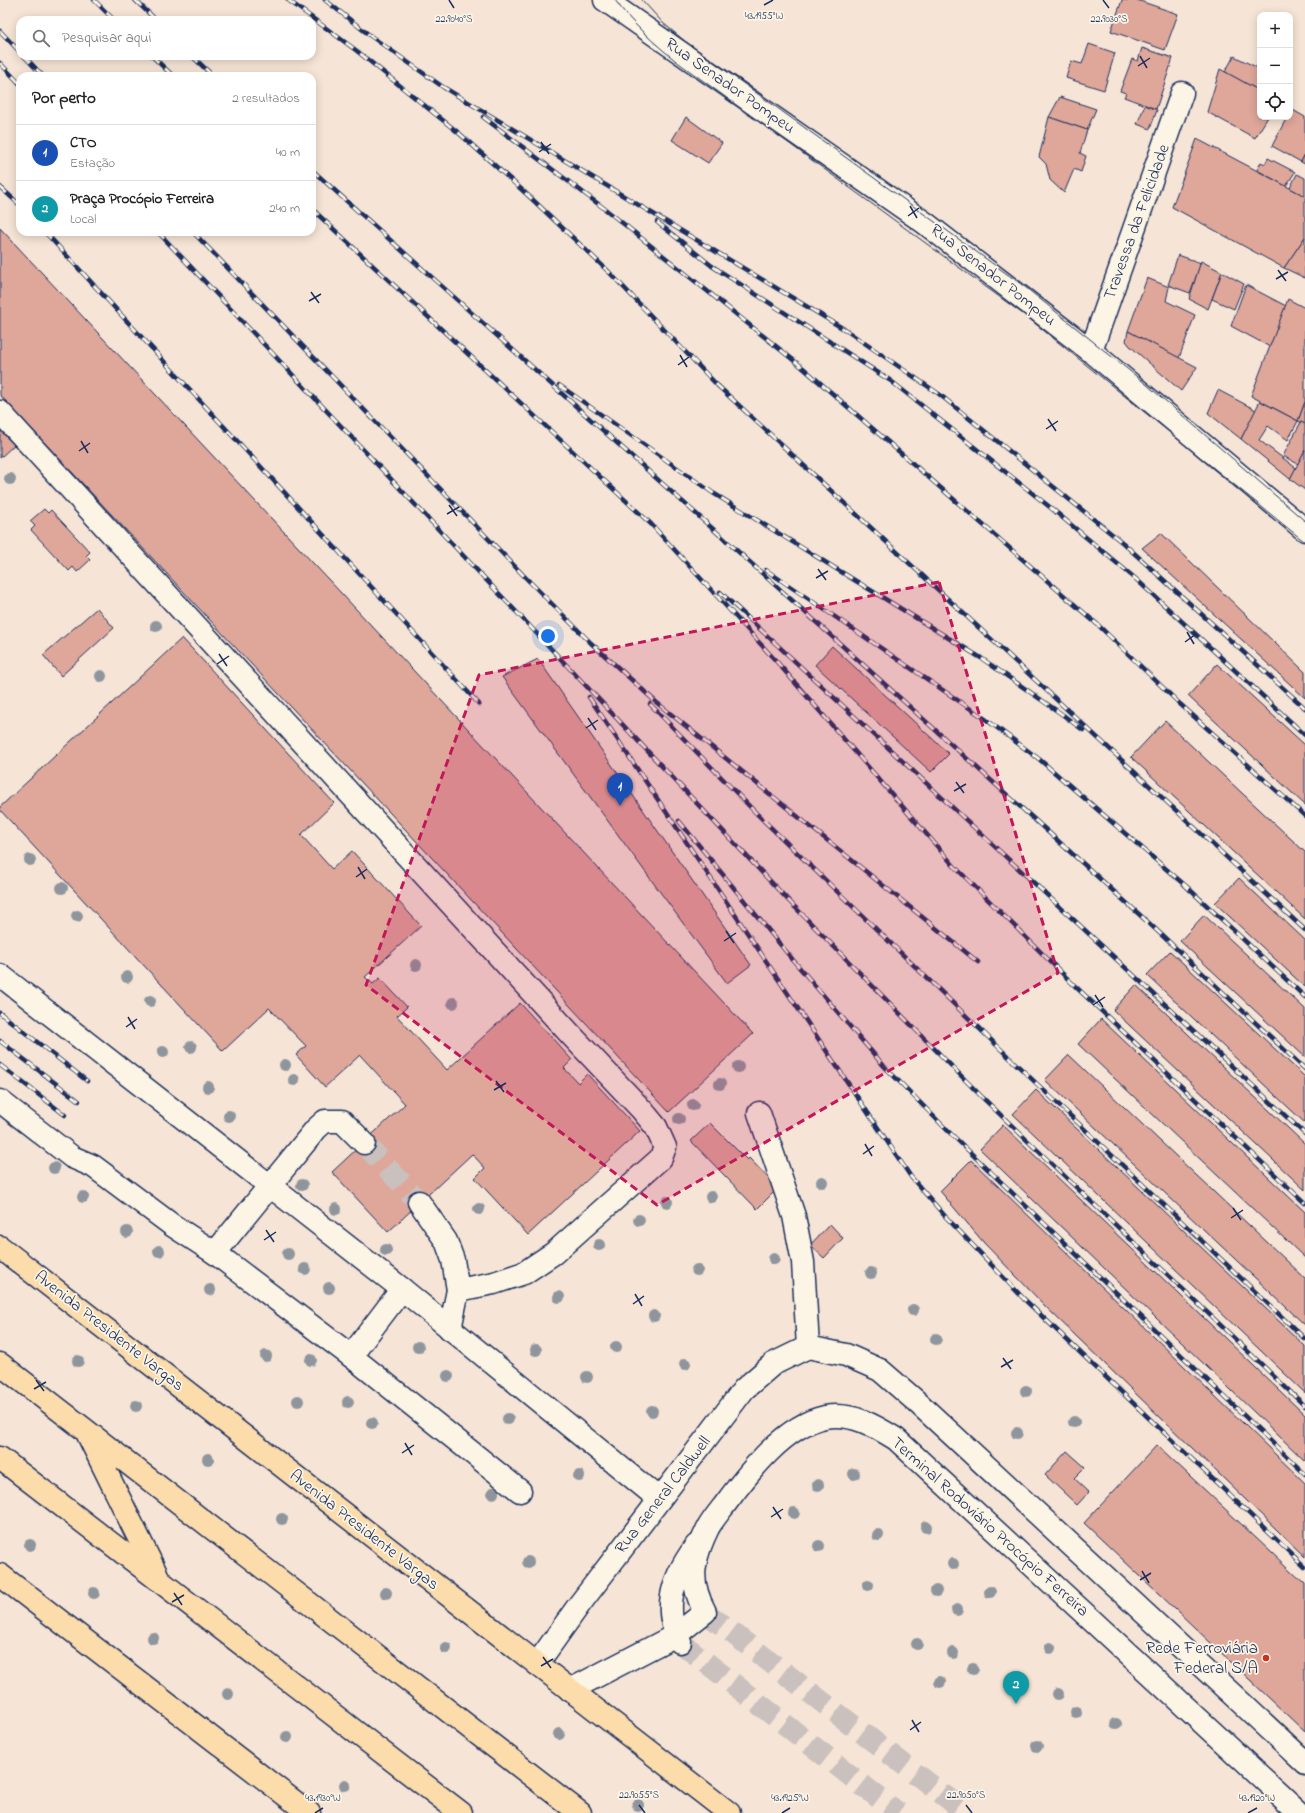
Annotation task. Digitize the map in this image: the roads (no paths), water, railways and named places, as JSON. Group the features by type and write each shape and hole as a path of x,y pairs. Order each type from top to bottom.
{"main road":[{"name":"Avenida Presidente Vargas","path":"0,1247 729,1813"},
{"path":"0,1364 580,1813"},
{"path":"86,1431 160,1580"},
{"path":"0,1458 460,1813"},
{"path":"0,1575 309,1813"}],"street":[{"name":"Rua Senador Pompeu","path":"605,0 925,223 1091,351 1305,530"},
{"name":"Travessa da Felicidade","path":"1091,351 1182,93"},
{"path":"0,412 656,1127 665,1147 661,1158 554,1253 524,1273 494,1283 458,1290"},
{"path":"0,975 402,1289 659,1499"},
{"path":"0,1101 72,1157 93,1166 172,1225 214,1252 351,1356 520,1491"},
{"path":"760,1113 794,1216 803,1262 808,1347 846,1355 880,1370 917,1402 1305,1762"},
{"path":"214,1252 316,1129 325,1121 342,1121 364,1143"},
{"path":"419,1202 446,1242 453,1260 458,1290 450,1329"},
{"path":"351,1356 402,1289"},
{"name":"Rua General Caldwell","path":"538,1664 579,1605 744,1389 773,1364 808,1347"},
{"name":"Terminal Rodoviário Procópio Ferreira","path":"570,1690 678,1639 705,1612 698,1599 694,1582 695,1565 708,1529 747,1474 777,1444 803,1426 825,1417 850,1417 875,1426 896,1439 1300,1813"},
{"path":"678,1639 671,1621 671,1602 678,1574 708,1529"}],"tunnel":[{"path":"364,1143 419,1202"},
{"path":"705,1612 967,1813"},
{"path":"680,1642 898,1813"}],"tram line":[{"path":"615,0 636,25 676,61 1027,317 1305,542"},
{"path":"642,0 663,23 686,42 1025,287 1146,384 1305,521"}],"railway":[{"path":"94,0 110,16"},
{"path":"135,0 152,16"},
{"path":"288,0 310,16"},
{"path":"325,0 372,37 443,87 844,329 939,394 1123,543 1305,708"},
{"path":"316,21 357,51 460,134 532,199 609,272 717,385 1305,930"},
{"path":"0,31 16,48"},
{"path":"28,60 39,72"},
{"path":"156,60 169,72"},
{"path":"196,60 209,72"},
{"path":"0,63 16,80"},
{"path":"483,117 605,209 802,367 1098,625 1180,704 1305,816"},
{"path":"316,174 722,537 1151,925 1305,1069"},
{"path":"0,187 16,201"},
{"path":"316,213 651,524 777,662 955,867 1076,987 1305,1203"},
{"path":"657,222 712,266 891,381 1051,508 1137,580 1305,735"},
{"path":"49,236 479,704"},
{"path":"162,236 788,900 983,1098 1305,1406"},
{"path":"197,236 527,579 591,643 656,702 978,962"},
{"path":"559,385 713,493 981,658 1083,730"},
{"path":"766,570 984,718 1039,759 1187,887 1305,997"},
{"path":"720,592 1305,1134"},
{"path":"589,697 911,1177 944,1215 1024,1299 1305,1567"},
{"path":"650,704 757,814 1015,1063 1305,1339"},
{"path":"679,821 793,960 884,1066 948,1131 1305,1474"},
{"path":"0,1013 87,1081"},
{"path":"0,1041 79,1101"},
{"path":"0,1065 65,1115"}],"place":[{"name":"CTO","path":"620,806"},
{"name":"Rede Ferroviária Federal S/A","path":"1266,1658"},
{"name":"Praça Procópio Ferreira","path":"1016,1704"}]}
